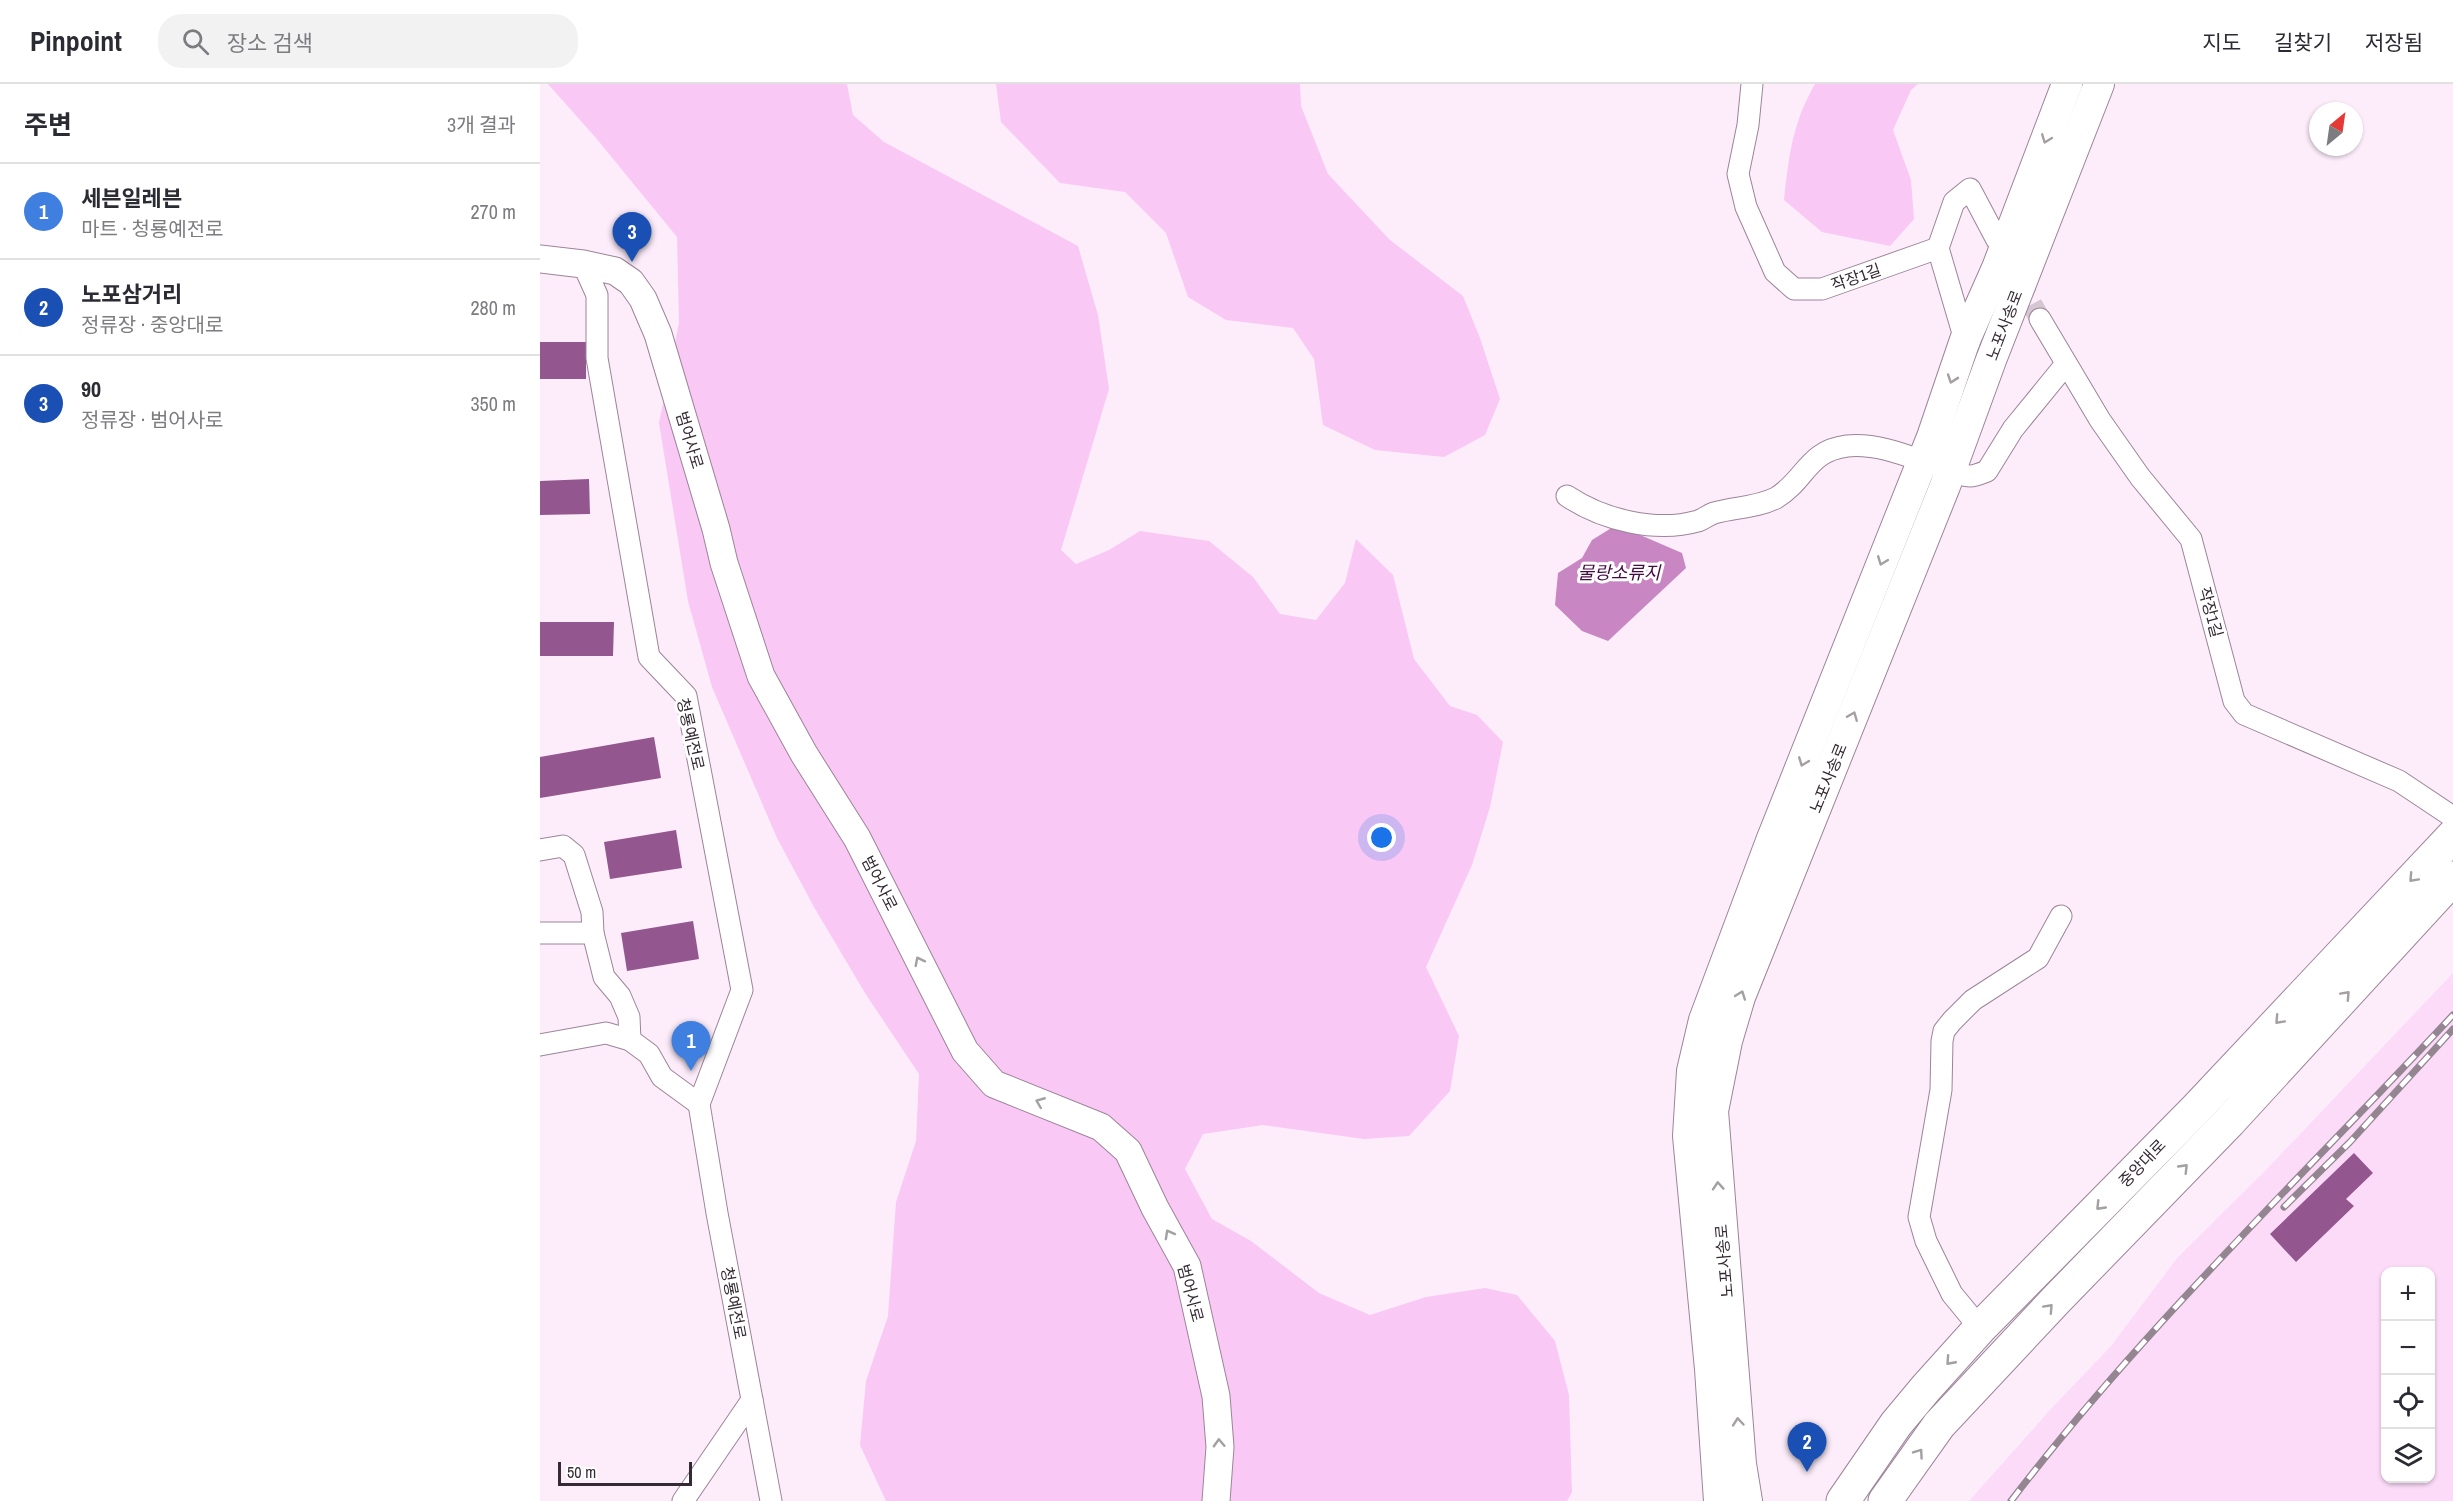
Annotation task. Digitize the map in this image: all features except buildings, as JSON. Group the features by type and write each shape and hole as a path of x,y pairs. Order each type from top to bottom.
{"main road":[{"name":"노포사송로","path":"1719,1501 1710,1369 1688,1136 1692,1071 1704,1020 1722,969 1932,437 1965,340 1997,268 2067,84"},
{"name":"노포사송로","path":"1747,1501 1741,1464 1713,1111 1727,1041 1740,997 1950,471 2099,84"},
{"name":"중앙대로","path":"1841,1499 1904,1415 1980,1328 2197,1108 2453,836"},
{"name":"중앙대로","path":"1885,1501 1939,1425 2057,1299 2229,1122 2453,878"},
{"path":"1741,1464 1768,1501"}],"street":[{"name":"작장1길","path":"1752,84 1748,125 1738,174 1746,207 1776,272 1794,289 1822,289 1938,248"},
{"path":"1991,360 1965,340 1938,248 1954,202 1970,189 1997,240"},
{"name":"범어사로","path":"540,259 583,264 615,271 632,282 643,298 658,334 724,563 760,676 804,754 857,838 965,1051 994,1084 1101,1126 1128,1151 1155,1208 1187,1266 1216,1396 1220,1447 1216,1501"},
{"name":"청룡예전로","path":"583,264 597,295 597,358 649,657 686,696 742,990 699,1104 771,1501"},
{"name":"작장1길","path":"2040,320 2100,420 2139,477 2191,539 2234,701 2244,714 2399,781 2453,817"},
{"path":"1567,496 1576,502 1627,521 1651,525 1677,525 1699,521 1714,513 1750,507 1776,498 1794,483 1821,453 1845,447 1863,446 1884,448 1970,476 1987,471 2013,429 2066,364"},
{"path":"540,850 563,846 574,855 592,912 594,933 604,977 620,996 629,1017 630,1040"},
{"path":"1980,1328 1952,1294 1926,1241 1919,1217 1941,1090 1942,1041 1944,1031 1973,1000 2038,958 2061,916"},
{"path":"540,933 594,933"},
{"path":"540,1045 606,1033 630,1040 649,1054 662,1077 699,1104"},
{"path":"683,1501 752,1400"}],"shaded area":[{"path":"548,84 847,84 853,115 884,142 1078,246 1098,315 1109,389 1061,550 1076,564 1109,550 1140,531 1209,541 1253,577 1280,614 1316,620 1345,583 1356,539 1393,575 1414,659 1450,706 1477,715 1503,742 1490,807 1472,865 1426,967 1459,1036 1450,1091 1409,1136 1364,1139 1263,1125 1203,1134 1185,1169 1212,1219 1251,1241 1319,1293 1370,1315 1426,1297 1485,1288 1517,1295 1555,1341 1569,1395 1572,1492 1567,1501 886,1501 860,1445 866,1381 888,1316 896,1202 916,1141 919,1074 865,993 814,907 777,838 712,687 688,601 659,423 679,323 677,237 596,138"},
{"path":"996,84 1300,84 1301,106 1328,174 1390,240 1463,296 1480,338 1500,399 1485,435 1444,457 1375,450 1323,425 1314,359 1293,328 1226,320 1188,297 1166,233 1125,192 1060,183 1001,122"},
{"path":"1815,84 1918,84 1911,90 1893,130 1911,180 1914,219 1890,246 1822,232 1784,200 1796,127"},
{"path":"2453,973 2453,1501 1969,1501 2049,1411 2111,1346 2178,1257 2265,1171"}],"water":[{"name":"물랑소류지","path":"1613,527 1631,531 1682,553 1686,568 1608,641 1582,631 1555,605 1558,573 1582,558 1592,540"}],"tunnel":[{"path":"2017,277 2040,319"}],"railway":[{"path":"2011,1501 2115,1374 2170,1313 2453,1015"},
{"path":"2284,1207 2350,1142 2453,1029"}],"place":[{"name":"90","path":"632,262"},
{"name":"세븐일레븐","path":"691,1071"},
{"name":"노포삼거리","path":"1807,1472"}]}
